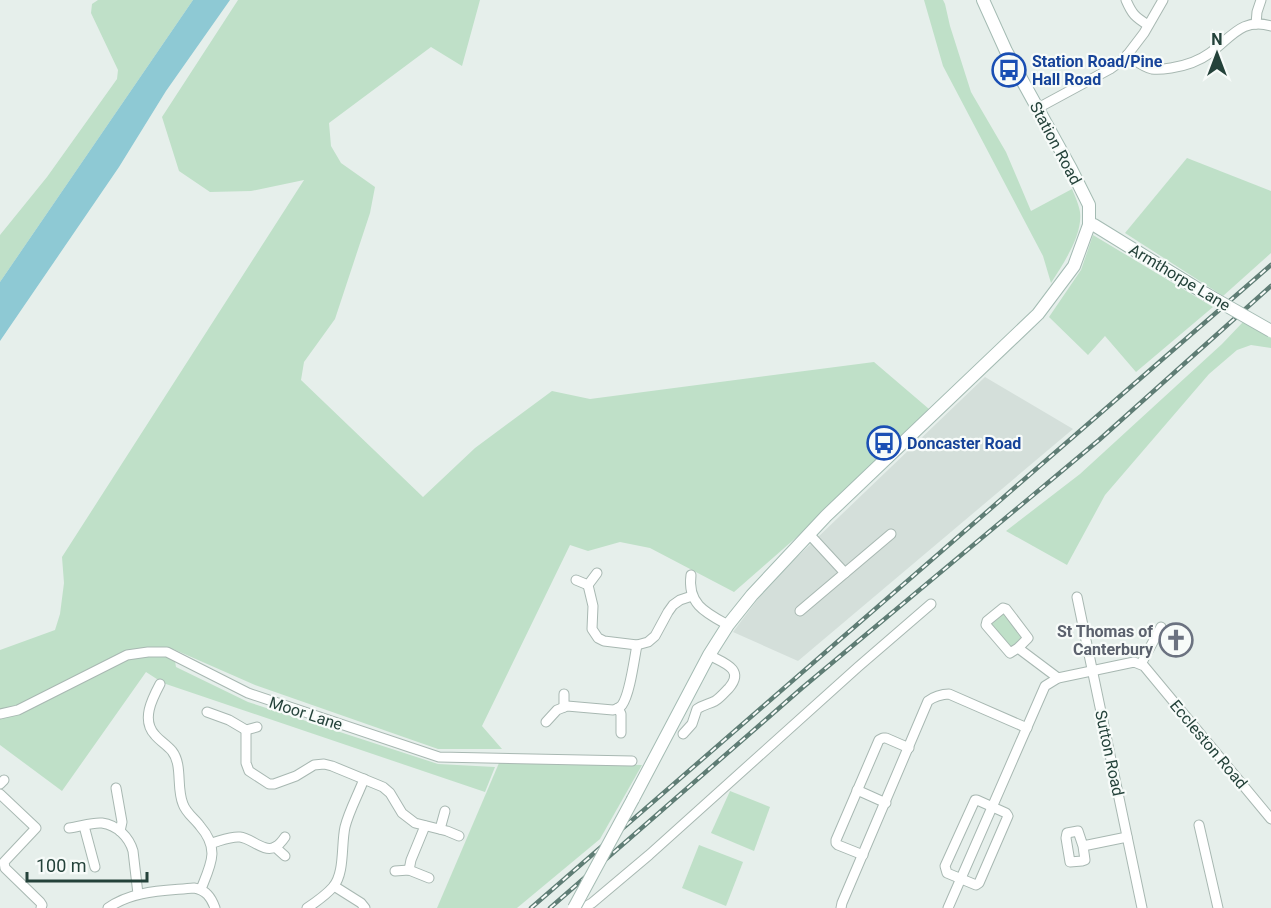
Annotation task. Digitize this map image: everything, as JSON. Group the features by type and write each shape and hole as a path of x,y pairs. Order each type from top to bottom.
{"street":[{"name":"Station Road","path":"983,0 1006,51 1089,205 1089,225"},
{"path":"1126,0 1132,13 1148,25"},
{"path":"1038,108 1110,69 1127,55 1144,33 1163,0"},
{"path":"1256,24 1261,0"},
{"path":"1127,55 1150,69 1183,66 1208,54 1237,29 1256,24 1271,26"},
{"path":"574,908 728,625 752,595 826,516 1038,314 1074,266 1089,225"},
{"name":"Armthorpe Lane","path":"1089,225 1094,225 1271,331"},
{"path":"809,534 845,573"},
{"path":"801,610 891,534"},
{"path":"588,585 597,573"},
{"path":"691,575 689,584 692,596 698,605 728,625"},
{"path":"576,580 588,585"},
{"path":"588,585 594,606 592,629 598,638 604,641 637,645 648,642 655,636 673,605 692,596"},
{"name":"Sutton Road","path":"1077,597 1142,908"},
{"path":"583,908 650,855 931,604"},
{"path":"1003,608 1028,638 1018,648 1010,653 986,625 987,621 1003,608"},
{"path":"948,908 1045,686 1058,678 1134,662 1144,666 1161,627"},
{"path":"546,722 557,710 564,707 613,711 623,704 637,645"},
{"path":"1018,648 1058,678"},
{"name":"Moor Lane","path":"0,714 18,710 127,655 167,652 248,693 439,757 632,760"},
{"path":"683,734 692,724 697,709 720,697 732,685 735,678 732,668 710,655"},
{"name":"Eccleston Road","path":"1144,666 1271,819"},
{"path":"160,684 151,701 150,728 153,734 172,751 177,761 183,804 212,843 212,862 201,889"},
{"path":"564,694 564,707"},
{"path":"841,908 928,701 949,694 1027,728"},
{"path":"141,696 151,701"},
{"path":"618,708 621,714 621,733"},
{"path":"207,712 229,720 246,730 257,727"},
{"path":"246,730 246,763 249,771 269,784 296,776 314,765 324,764 383,787 390,793 402,813 415,823 459,836"},
{"path":"863,855 836,843 857,790 879,740 886,738 909,748"},
{"path":"307,908 334,886 341,865 346,824 364,779"},
{"path":"116,788 122,822 120,831"},
{"path":"857,790 886,803"},
{"path":"0,794 36,828 3,865 40,902 41,908"},
{"path":"977,800 1008,816 979,884 976,885 960,878 947,873 945,866 973,802 977,800"},
{"path":"440,829 445,811"},
{"path":"69,828 102,823 120,831 128,839 133,851 138,894"},
{"path":"1199,825 1218,908"},
{"path":"84,826 95,867"},
{"path":"409,870 425,826"},
{"path":"212,843 241,837 263,847 275,847 285,856"},
{"path":"275,847 285,837"},
{"path":"1083,846 1127,837"},
{"path":"395,871 409,870 429,878"},
{"path":"334,886 365,908"},
{"path":"110,907 138,894 194,888 201,889 208,894 215,908"}],"shaded area":[{"path":"985,377 1073,429 798,661 733,632 769,584"}],"green space":[{"path":"98,0 193,0 0,282 0,235 47,177 117,79 118,70 91,13 92,4"},
{"path":"238,0 480,0 462,66 431,47 329,123 331,146 341,163 375,187 370,213 335,319 304,362 301,380 423,497 475,448 552,391 590,399 874,362 929,409 807,528 734,592 650,548 620,542 588,551 570,545 482,726 502,749 438,749 255,685 173,649 176,667 248,702 438,764 495,767 485,792 163,683 146,672 62,791 0,745 0,650 55,630 60,614 64,583 62,557 304,180 251,191 210,192 179,171 162,117"},
{"path":"924,0 943,0 971,92 1006,152 1031,211 1072,189 1080,212 1078,230 1071,249 1051,283 1043,256 943,66"},
{"path":"1187,158 1271,191 1271,253 1223,296 1125,233"},
{"path":"1093,235 1213,307 1136,372 1105,336 1088,355 1049,317 1081,270"},
{"path":"1243,322 1271,338 1271,348 1251,345 1237,350 1209,374 1105,495 1067,565 1006,531 1080,474"},
{"path":"1000,613 1005,613 1022,635 1013,647 1009,647 991,628 991,622"},
{"path":"499,763 642,765 600,839 517,908 437,908"},
{"path":"730,791 770,807 754,851 711,833"},
{"path":"699,845 743,862 726,906 682,888"}],"water":[{"path":"193,0 230,0 166,91 119,167 0,341 0,282"}],"railway":[{"path":"531,908 1271,265"},
{"path":"550,908 802,688 1099,440 1271,286"}],"place":[{"name":"Station Road/Pine Hall Road","path":"1009,70"},
{"name":"Doncaster Road","path":"884,443"},
{"name":"St Thomas of Canterbury","path":"1176,640"}]}
